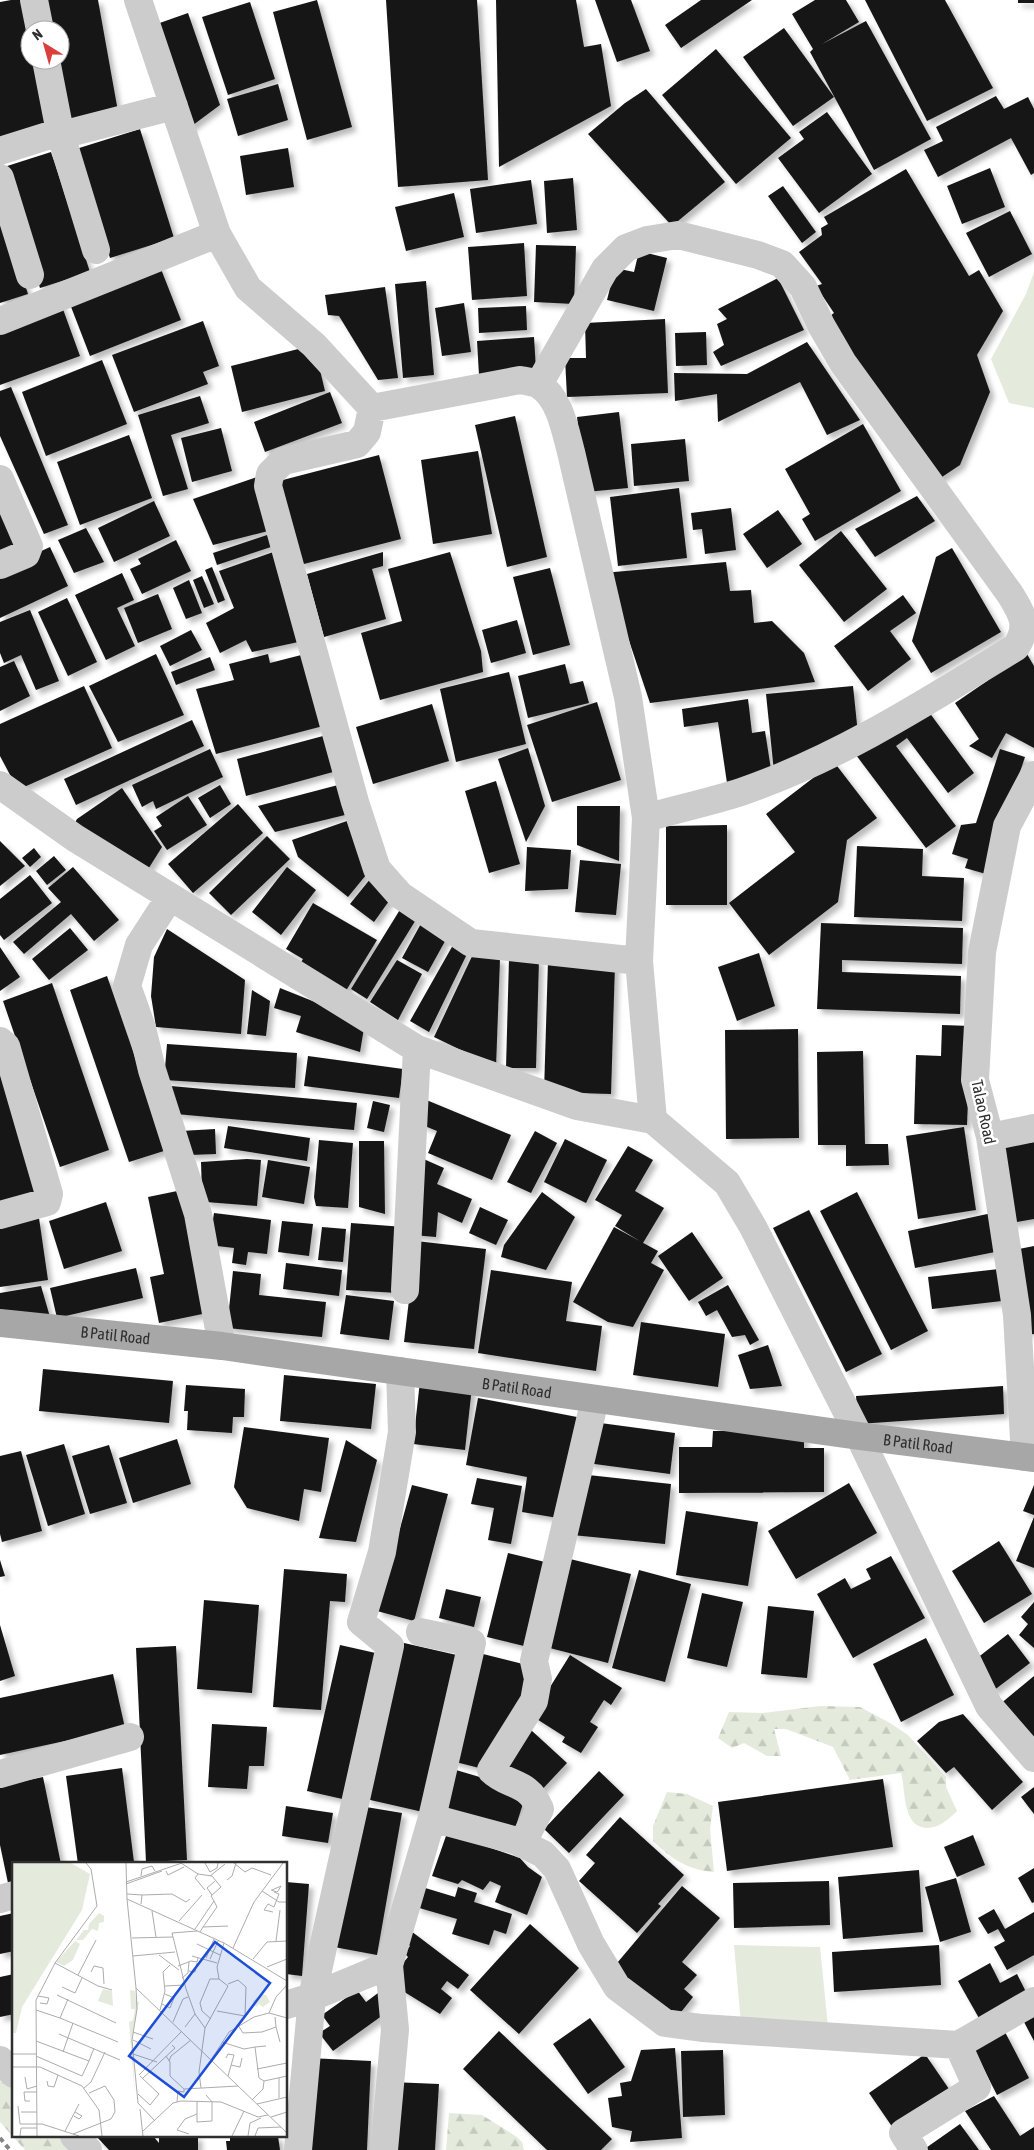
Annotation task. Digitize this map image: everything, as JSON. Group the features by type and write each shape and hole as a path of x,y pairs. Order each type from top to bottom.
{"main road":[{"name":"B Patil Road","path":"0,1323 222,1346 858,1436 1029,1458"}],"street":[{"path":"34,0 38,20"},
{"path":"138,0 217,234 248,288 314,345 372,408"},
{"path":"48,70 60,132 96,250"},
{"path":"0,150 60,132 73,132 174,106"},
{"path":"0,178 30,276"},
{"path":"0,321 217,234"},
{"path":"538,384 605,269 626,248 647,240 678,234 758,255 782,264 803,286 821,325 844,363 1010,594 1021,612 1025,625 1023,637 1016,647 897,721 811,762 741,792 646,818"},
{"path":"372,408 520,380 538,384 549,395 560,412 628,697 646,818 640,961 654,1120"},
{"path":"372,408 367,432 357,444 283,462 270,474 268,486 352,792 377,869 400,895 471,943 640,961"},
{"path":"0,479 29,546 26,554 0,565"},
{"name":"Talao Road","path":"1029,1458 1017,1315 990,1137 975,1080 982,952 1007,826 1031,790"},
{"path":"5,795 417,1049 577,1106 654,1120 727,1182 753,1227 858,1436 990,1706 1034,1758"},
{"path":"170,897 139,945 127,986 142,1028 152,1070 198,1214 222,1346"},
{"path":"0,1041 6,1046 49,1194 47,1202 0,1215"},
{"path":"405,1290 417,1049"},
{"path":"990,1137 1034,1128"},
{"path":"298,2150 312,1997 390,1646 361,1622 382,1552 402,1432 400,1371"},
{"path":"522,1844 540,1809 538,1804 520,1785 497,1776 491,1770 534,1701 538,1678 534,1661 595,1399"},
{"path":"384,2150 395,2030 388,1965 432,1818 472,1643 420,1632"},
{"path":"0,1774 130,1737"},
{"path":"432,1818 522,1844 543,1854 557,1869 591,1944 617,1986 665,2023 702,2028 958,2045 1034,2001"},
{"path":"288,2004 312,1997 388,1965"},
{"path":"914,2150 903,2133 977,2087 958,2045"},
{"path":"0,2060 12,2072"},
{"path":"76,2138 88,2150"}],"green space":[{"path":"1034,272 1034,408 1009,403 991,359 1026,294"},
{"path":"820,1706 860,1707 908,1735 946,1777 946,1787 957,1811 940,1825 927,1828 919,1826 913,1822 906,1807 901,1773 850,1780 833,1747 786,1729 774,1729 781,1756 767,1756 744,1743 732,1748 718,1738 729,1712 763,1713"},
{"path":"667,1792 687,1794 713,1806 710,1829 714,1872 696,1869 680,1862 653,1841 653,1826"},
{"path":"734,1945 820,1947 828,2027 741,2024"},
{"path":"0,2046 12,2060 12,2135 0,2122"},
{"path":"449,2113 482,2115 517,2137 522,2142 524,2150 446,2150"},
{"path":"14,2138 78,2138 88,2150 25,2150"}],"building":[{"path":"26,0 29,20 20,20 20,70 40,70 51,131 0,141 0,2"},
{"path":"45,0 98,0 119,117 67,126 61,70 70,70 70,20 48,20"},
{"path":"317,0 352,127 307,140 273,12"},
{"path":"386,0 477,0 488,180 398,187"},
{"path":"496,0 576,0 584,47 601,44 611,106 499,167"},
{"path":"595,0 631,0 650,51 617,62"},
{"path":"701,0 752,0 681,48 665,25"},
{"path":"815,0 846,0 859,22 822,44 866,21 931,139 874,170 810,52 813,49 792,14"},
{"path":"865,0 945,0 993,88 927,121"},
{"path":"1018,0 1034,0 1034,3 1018,3"},
{"path":"250,2 275,79 228,95 202,17"},
{"path":"188,13 220,105 189,128 154,25"},
{"path":"784,28 834,97 793,126 743,57"},
{"path":"716,49 791,138 736,184 662,95"},
{"path":"278,84 288,120 238,136 227,99"},
{"path":"646,89 725,182 672,226 588,134 625,103"},
{"path":"996,96 1004,109 1028,97 1034,109 1034,173 1031,175 1011,138 938,177 924,150 943,141 936,127"},
{"path":"827,112 872,174 819,213 778,158 804,139 799,132"},
{"path":"140,129 174,238 110,258 76,149"},
{"path":"288,148 294,187 246,195 240,156"},
{"path":"51,152 90,272 40,288 1,168"},
{"path":"990,168 1005,207 962,224 947,186"},
{"path":"906,169 969,276 979,270 1003,311 977,355 990,392 960,465 936,481 827,318 834,313 816,286 822,284 799,252 822,235 821,228 828,224 824,217"},
{"path":"573,178 577,230 547,233 544,181"},
{"path":"531,180 537,224 476,233 470,189"},
{"path":"783,186 816,232 802,243 768,196"},
{"path":"454,193 464,237 406,251 395,207"},
{"path":"0,207 28,294 0,303"},
{"path":"1010,211 1032,254 989,277 966,233"},
{"path":"524,243 527,296 472,300 468,247"},
{"path":"536,245 576,246 574,304 534,302"},
{"path":"639,251 667,258 654,311 607,300 615,268 634,272"},
{"path":"159,264 181,320 90,356 68,299"},
{"path":"778,278 804,330 721,366 713,352 724,345 717,324 727,319 718,309"},
{"path":"426,281 434,375 403,378 395,284"},
{"path":"385,287 398,378 378,380 339,316 328,315 325,295"},
{"path":"60,301 80,356 0,385 0,326"},
{"path":"464,303 471,352 442,356 435,308"},
{"path":"526,306 527,330 479,333 478,308"},
{"path":"665,319 668,393 567,397 565,358 586,358 585,323"},
{"path":"203,321 219,366 203,372 208,384 134,412 112,355"},
{"path":"706,332 707,365 676,366 675,333"},
{"path":"534,337 536,370 479,375 477,341"},
{"path":"807,342 860,420 827,435 800,382 718,422 717,394 675,401 674,373 747,374"},
{"path":"314,345 325,391 242,412 231,366"},
{"path":"102,360 127,424 46,456 22,392"},
{"path":"11,387 68,525 44,534 0,436 0,391"},
{"path":"330,392 342,423 265,452 254,422"},
{"path":"200,396 209,423 171,435 188,489 163,496 138,415"},
{"path":"619,412 628,488 586,492 577,417"},
{"path":"515,416 547,557 507,567 475,425"},
{"path":"863,424 901,491 815,541 802,519 810,514 785,469"},
{"path":"221,428 232,471 192,482 181,438"},
{"path":"129,435 152,498 80,525 57,462"},
{"path":"685,439 689,481 634,486 631,444"},
{"path":"478,451 492,534 433,544 421,460"},
{"path":"379,455 401,539 300,565 279,481"},
{"path":"257,477 272,530 213,545 193,499"},
{"path":"679,488 687,558 618,566 610,497"},
{"path":"0,491 23,543 0,553"},
{"path":"917,496 935,521 875,557 855,529"},
{"path":"154,501 170,536 114,562 98,528"},
{"path":"731,508 736,550 705,554 702,529 693,530 691,513"},
{"path":"778,510 802,544 767,568 743,534"},
{"path":"86,528 104,562 74,573 58,540"},
{"path":"841,531 887,589 844,622 799,565"},
{"path":"273,533 277,545 217,565 213,553"},
{"path":"176,540 191,571 142,594 130,569 141,564 138,559"},
{"path":"50,547 68,586 0,618 0,570"},
{"path":"952,548 1001,632 931,673 912,641 936,557"},
{"path":"279,550 303,641 252,652 246,640 220,653 206,623 234,608 219,571"},
{"path":"383,552 383,566 372,569 386,619 324,637 307,574"},
{"path":"450,552 481,651 483,672 380,700 361,633 402,621 388,569"},
{"path":"726,562 730,591 751,590 754,623 772,621 804,653 815,682 650,703 617,605 603,573"},
{"path":"212,567 225,600 218,603 205,570"},
{"path":"550,568 570,645 533,655 513,577"},
{"path":"122,573 134,600 117,608 135,646 106,660 75,595"},
{"path":"202,576 214,604 204,608 193,580"},
{"path":"189,580 202,613 186,619 173,588"},
{"path":"158,594 172,629 138,643 124,608"},
{"path":"903,595 916,613 890,631 911,659 868,691 834,646"},
{"path":"67,598 97,662 68,676 38,612"},
{"path":"30,610 59,681 36,690 21,655 4,663 0,653 0,622"},
{"path":"517,620 526,653 491,663 482,630"},
{"path":"191,630 202,650 170,666 160,646"},
{"path":"1024,649 1034,666 1034,748 1006,733 992,758 969,746 979,739 955,703 987,681"},
{"path":"309,653 327,725 216,754 196,689 234,680 229,664 268,654 270,663"},
{"path":"156,654 184,715 118,742 89,686"},
{"path":"210,657 215,670 176,685 171,672"},
{"path":"14,661 30,696 0,711 0,667"},
{"path":"565,664 570,684 583,681 589,703 528,718 518,676"},
{"path":"509,672 526,744 456,762 440,689"},
{"path":"84,686 112,748 24,787 17,788 0,756 0,724"},
{"path":"853,686 858,734 774,772 766,694"},
{"path":"748,699 752,733 765,731 772,776 727,783 718,722 684,727 682,709"},
{"path":"597,702 621,780 552,802 527,725"},
{"path":"432,704 449,761 373,784 356,727"},
{"path":"923,704 974,773 948,793 907,738 896,746 956,826 926,848 856,755"},
{"path":"192,720 204,746 76,805 64,779"},
{"path":"323,736 333,772 246,796 237,759"},
{"path":"528,748 545,806 526,842 498,759"},
{"path":"210,749 223,777 156,809 153,801 142,807 132,785"},
{"path":"1000,749 1025,757 986,874 965,868 968,859 952,854 961,825 976,823"},
{"path":"834,762 877,818 847,840 838,902 769,955 729,903 795,852 766,814"},
{"path":"496,781 520,864 489,873 465,791"},
{"path":"220,785 231,804 210,818 198,798"},
{"path":"338,785 345,815 275,832 258,806"},
{"path":"122,788 162,847 147,871 73,826 77,819"},
{"path":"188,796 207,825 167,850 154,831 162,826 156,817"},
{"path":"238,804 263,833 193,893 168,864"},
{"path":"577,806 620,806 619,861 577,845"},
{"path":"347,821 366,875 348,897 298,857 292,840"},
{"path":"727,825 727,905 666,905 666,826"},
{"path":"267,836 290,859 231,915 209,893"},
{"path":"0,841 25,866 0,886"},
{"path":"857,846 923,849 922,876 964,878 962,921 854,917"},
{"path":"527,847 571,850 568,889 525,891"},
{"path":"34,848 41,857 30,867 22,858"},
{"path":"54,856 66,870 47,885 36,871"},
{"path":"580,860 621,864 616,915 575,912"},
{"path":"73,867 119,920 94,941 71,914 24,954 13,942 61,902 48,888"},
{"path":"287,867 316,890 281,935 252,912"},
{"path":"30,875 52,903 4,940 0,935 0,899"},
{"path":"371,878 394,894 374,922 350,904"},
{"path":"313,903 377,940 344,994 298,967 303,959 286,949"},
{"path":"401,908 417,918 367,999 351,989"},
{"path":"423,920 449,934 428,972 402,958"},
{"path":"821,923 963,928 962,964 842,960 842,972 961,976 960,1014 817,1009"},
{"path":"70,928 88,950 49,980 32,959"},
{"path":"167,929 245,980 241,1034 156,1027 151,996 154,957"},
{"path":"453,945 468,952 429,1032 410,1021"},
{"path":"0,947 20,977 0,991"},
{"path":"474,952 500,959 496,1067 434,1037"},
{"path":"759,953 775,1006 737,1021 718,967"},
{"path":"509,959 539,959 536,1068 506,1068"},
{"path":"397,960 422,974 398,1020 370,1002"},
{"path":"548,961 615,964 611,1094 544,1092"},
{"path":"107,976 167,1150 129,1162 70,990"},
{"path":"52,983 109,1150 60,1167 3,1001"},
{"path":"280,988 365,1022 360,1052 296,1032 301,1016 274,1008"},
{"path":"252,990 270,1001 266,1036 247,1034"},
{"path":"942,1025 971,1026 967,1125 914,1124 916,1055 941,1056"},
{"path":"798,1029 799,1138 726,1139 725,1030"},
{"path":"167,1044 297,1053 295,1088 164,1080"},
{"path":"863,1051 865,1144 888,1144 889,1165 846,1166 846,1145 818,1145 817,1052"},
{"path":"308,1056 403,1069 399,1098 304,1086"},
{"path":"0,1072 42,1193 0,1208"},
{"path":"171,1086 357,1103 354,1130 176,1114"},
{"path":"424,1099 511,1135 492,1180 428,1153 437,1131 420,1124"},
{"path":"373,1101 390,1105 384,1132 367,1128"},
{"path":"228,1126 310,1138 307,1161 224,1148"},
{"path":"964,1127 976,1210 918,1219 906,1136"},
{"path":"215,1129 216,1154 189,1155 181,1131"},
{"path":"535,1131 557,1143 531,1193 507,1182"},
{"path":"565,1139 607,1160 586,1203 544,1182"},
{"path":"319,1140 353,1143 348,1208 316,1206 314,1197"},
{"path":"359,1141 384,1141 385,1214 359,1207"},
{"path":"1034,1142 1034,1219 1011,1223 1000,1147"},
{"path":"628,1146 653,1160 635,1191 664,1208 643,1243 615,1226 622,1215 595,1200"},
{"path":"419,1157 444,1168 437,1184 472,1199 462,1223 438,1212 436,1237 413,1235"},
{"path":"261,1160 257,1206 206,1202 202,1193 201,1162"},
{"path":"268,1160 310,1167 304,1204 262,1197"},
{"path":"187,1189 212,1312 159,1323 150,1277 164,1274 148,1197"},
{"path":"542,1192 575,1217 546,1270 501,1257 504,1245"},
{"path":"857,1192 928,1331 891,1350 820,1211"},
{"path":"106,1202 122,1251 64,1269 49,1221"},
{"path":"480,1207 508,1220 496,1245 469,1233"},
{"path":"809,1210 882,1354 846,1372 773,1228"},
{"path":"214,1213 271,1220 267,1254 248,1252 246,1265 232,1263 234,1248 209,1245"},
{"path":"992,1213 1000,1251 915,1268 908,1231"},
{"path":"39,1218 48,1280 0,1287 0,1224"},
{"path":"282,1221 313,1224 309,1256 278,1252"},
{"path":"351,1223 404,1227 398,1293 346,1290"},
{"path":"322,1227 346,1229 343,1262 318,1260"},
{"path":"614,1227 658,1251 651,1263 664,1270 633,1327 608,1322 573,1302"},
{"path":"692,1232 723,1278 689,1301 658,1256"},
{"path":"416,1241 486,1249 474,1349 404,1342"},
{"path":"1034,1246 1034,1334 1029,1335 1014,1250"},
{"path":"286,1263 342,1270 339,1296 283,1289"},
{"path":"136,1268 143,1298 57,1318 50,1288"},
{"path":"999,1269 1002,1301 932,1309 928,1277"},
{"path":"491,1270 572,1282 566,1321 602,1326 596,1371 478,1353"},
{"path":"233,1271 261,1274 259,1295 326,1302 322,1337 227,1328"},
{"path":"728,1285 759,1340 750,1345 745,1335 732,1337 717,1310 706,1316 698,1302"},
{"path":"41,1286 50,1317 0,1313 0,1293"},
{"path":"346,1295 394,1301 389,1340 340,1334"},
{"path":"641,1322 725,1334 718,1387 633,1375"},
{"path":"768,1345 782,1386 750,1389 738,1355"},
{"path":"43,1369 173,1381 169,1423 39,1411"},
{"path":"284,1375 376,1384 371,1429 280,1421"},
{"path":"420,1381 472,1387 465,1450 413,1444"},
{"path":"186,1385 245,1389 244,1417 233,1417 232,1433 187,1430 188,1411 184,1411"},
{"path":"1003,1386 1004,1414 858,1424 856,1396"},
{"path":"478,1398 577,1417 558,1518 522,1512 527,1477 466,1465"},
{"path":"593,1422 675,1433 670,1474 587,1463"},
{"path":"244,1427 329,1438 321,1492 304,1489 299,1521 247,1508 234,1487"},
{"path":"804,1430 804,1448 824,1448 824,1492 679,1493 679,1447 712,1447 713,1431"},
{"path":"177,1439 191,1484 133,1503 119,1458"},
{"path":"346,1440 377,1460 356,1542 319,1538"},
{"path":"64,1444 85,1514 48,1526 26,1455"},
{"path":"109,1445 127,1503 90,1514 72,1456"},
{"path":"21,1451 42,1531 2,1542 0,1534 0,1456"},
{"path":"579,1474 671,1484 665,1544 572,1535"},
{"path":"477,1478 522,1486 511,1544 488,1540 494,1508 471,1504"},
{"path":"849,1483 877,1533 796,1579 768,1531"},
{"path":"412,1485 448,1494 414,1621 377,1611"},
{"path":"1034,1485 1034,1515 1023,1511"},
{"path":"686,1511 758,1522 748,1586 676,1575"},
{"path":"1034,1517 1034,1568 1016,1561"},
{"path":"999,1541 1032,1594 984,1623 952,1571"},
{"path":"508,1553 545,1562 524,1646 487,1637"},
{"path":"891,1556 925,1618 853,1658 817,1594 845,1578 851,1589 871,1579 866,1569"},
{"path":"566,1558 631,1574 608,1663 542,1646"},
{"path":"0,1560 5,1576 0,1577"},
{"path":"284,1569 347,1574 345,1602 330,1601 321,1710 273,1707"},
{"path":"639,1570 691,1584 665,1682 612,1668"},
{"path":"446,1589 481,1597 474,1627 439,1618"},
{"path":"702,1593 743,1602 727,1667 687,1658"},
{"path":"204,1600 259,1605 252,1693 197,1689"},
{"path":"1034,1602 1034,1648 1019,1635 1028,1624 1021,1617"},
{"path":"768,1606 814,1611 807,1678 761,1674"},
{"path":"0,1625 15,1676 0,1681"},
{"path":"1008,1634 1030,1663 993,1691 972,1662"},
{"path":"926,1638 954,1695 901,1722 873,1664"},
{"path":"404,1643 461,1656 423,1812 366,1799"},
{"path":"340,1645 380,1654 347,1800 307,1791"},
{"path":"176,1646 187,1860 146,1862 136,1648"},
{"path":"475,1652 535,1667 487,1770 448,1760"},
{"path":"570,1655 622,1688 611,1705 604,1700 590,1722 598,1727 581,1753 562,1742 565,1737 532,1716"},
{"path":"113,1674 125,1728 0,1755 0,1698"},
{"path":"1034,1676 1034,1741 999,1705"},
{"path":"963,1714 1023,1782 992,1810 954,1767 946,1773 917,1741 939,1722"},
{"path":"212,1724 267,1727 264,1766 249,1766 247,1789 208,1787"},
{"path":"531,1730 567,1763 537,1795 502,1763"},
{"path":"122,1768 134,1862 78,1862 66,1776"},
{"path":"456,1770 527,1791 514,1832 444,1811"},
{"path":"599,1771 624,1795 569,1853 544,1829"},
{"path":"43,1777 61,1862 12,1862 12,1882 8,1883 0,1845 0,1786"},
{"path":"883,1779 893,1847 727,1871 718,1802"},
{"path":"1034,1787 1034,1814 1021,1797"},
{"path":"286,1806 333,1813 328,1843 282,1836"},
{"path":"360,1806 402,1813 377,1955 334,1947"},
{"path":"620,1817 684,1875 658,1904 661,1906 637,1933 579,1881 595,1863 586,1855"},
{"path":"447,1833 520,1858 528,1867 542,1877 527,1915 495,1902 501,1886 490,1881 483,1890 462,1880 458,1884 432,1876"},
{"path":"973,1835 985,1865 957,1877 944,1847"},
{"path":"1034,1868 1034,1902 1032,1903 1018,1878"},
{"path":"919,1870 923,1932 843,1939 838,1877"},
{"path":"956,1878 971,1932 940,1942 925,1887"},
{"path":"829,1881 830,1925 734,1928 733,1883"},
{"path":"288,1882 309,1884 302,1976 288,1974"},
{"path":"682,1886 720,1918 682,1962 697,1975 684,1989 693,1997 674,2021 612,1969"},
{"path":"422,1887 455,1897 458,1887 477,1893 474,1902 512,1914 506,1934 494,1930 489,1945 452,1934 457,1919 416,1907"},
{"path":"994,1909 1005,1929 1034,1912 1034,1955 1007,1970 994,1947 1005,1941 998,1929 988,1934 978,1918"},
{"path":"12,1913 12,1951 0,1954 0,1916"},
{"path":"530,1924 579,1968 519,2034 470,1990"},
{"path":"411,1931 469,1975 458,1989 447,1981 441,1989 452,1998 440,2014 398,1988 398,1969 408,1957 404,1953 410,1946 404,1941"},
{"path":"939,1945 941,1985 834,1992 832,1952"},
{"path":"990,1963 1000,1983 1017,1974 1027,1994 980,2020 958,1981"},
{"path":"12,1974 12,2014 0,2017 0,1977"},
{"path":"357,1990 366,2002 378,1993 390,2010 333,2051 319,2033 330,2026 322,2015"},
{"path":"1034,2016 1034,2041 1024,2022"},
{"path":"590,2018 625,2067 588,2094 553,2044"},
{"path":"499,2031 612,2139 601,2150 547,2150 463,2069"},
{"path":"1005,2032 1029,2078 997,2095 973,2048"},
{"path":"675,2048 682,2138 630,2142 632,2131 612,2127 608,2098 622,2096 620,2083 631,2081 641,2050"},
{"path":"723,2050 725,2115 683,2117 681,2051"},
{"path":"925,2054 949,2089 893,2128 869,2093"},
{"path":"309,2058 371,2061 367,2150 304,2150"},
{"path":"391,2082 439,2084 435,2150 387,2150"},
{"path":"994,2096 1020,2136 1034,2127 1034,2150 991,2150 965,2111"},
{"path":"960,2124 979,2150 923,2150"},
{"path":"98,2138 155,2138 159,2143 159,2138 198,2138 198,2150 109,2150"},
{"path":"230,2138 278,2138 280,2150 227,2150 226,2141 230,2141"}],"railway":[{"path":"0,2138 10,2150"}]}
